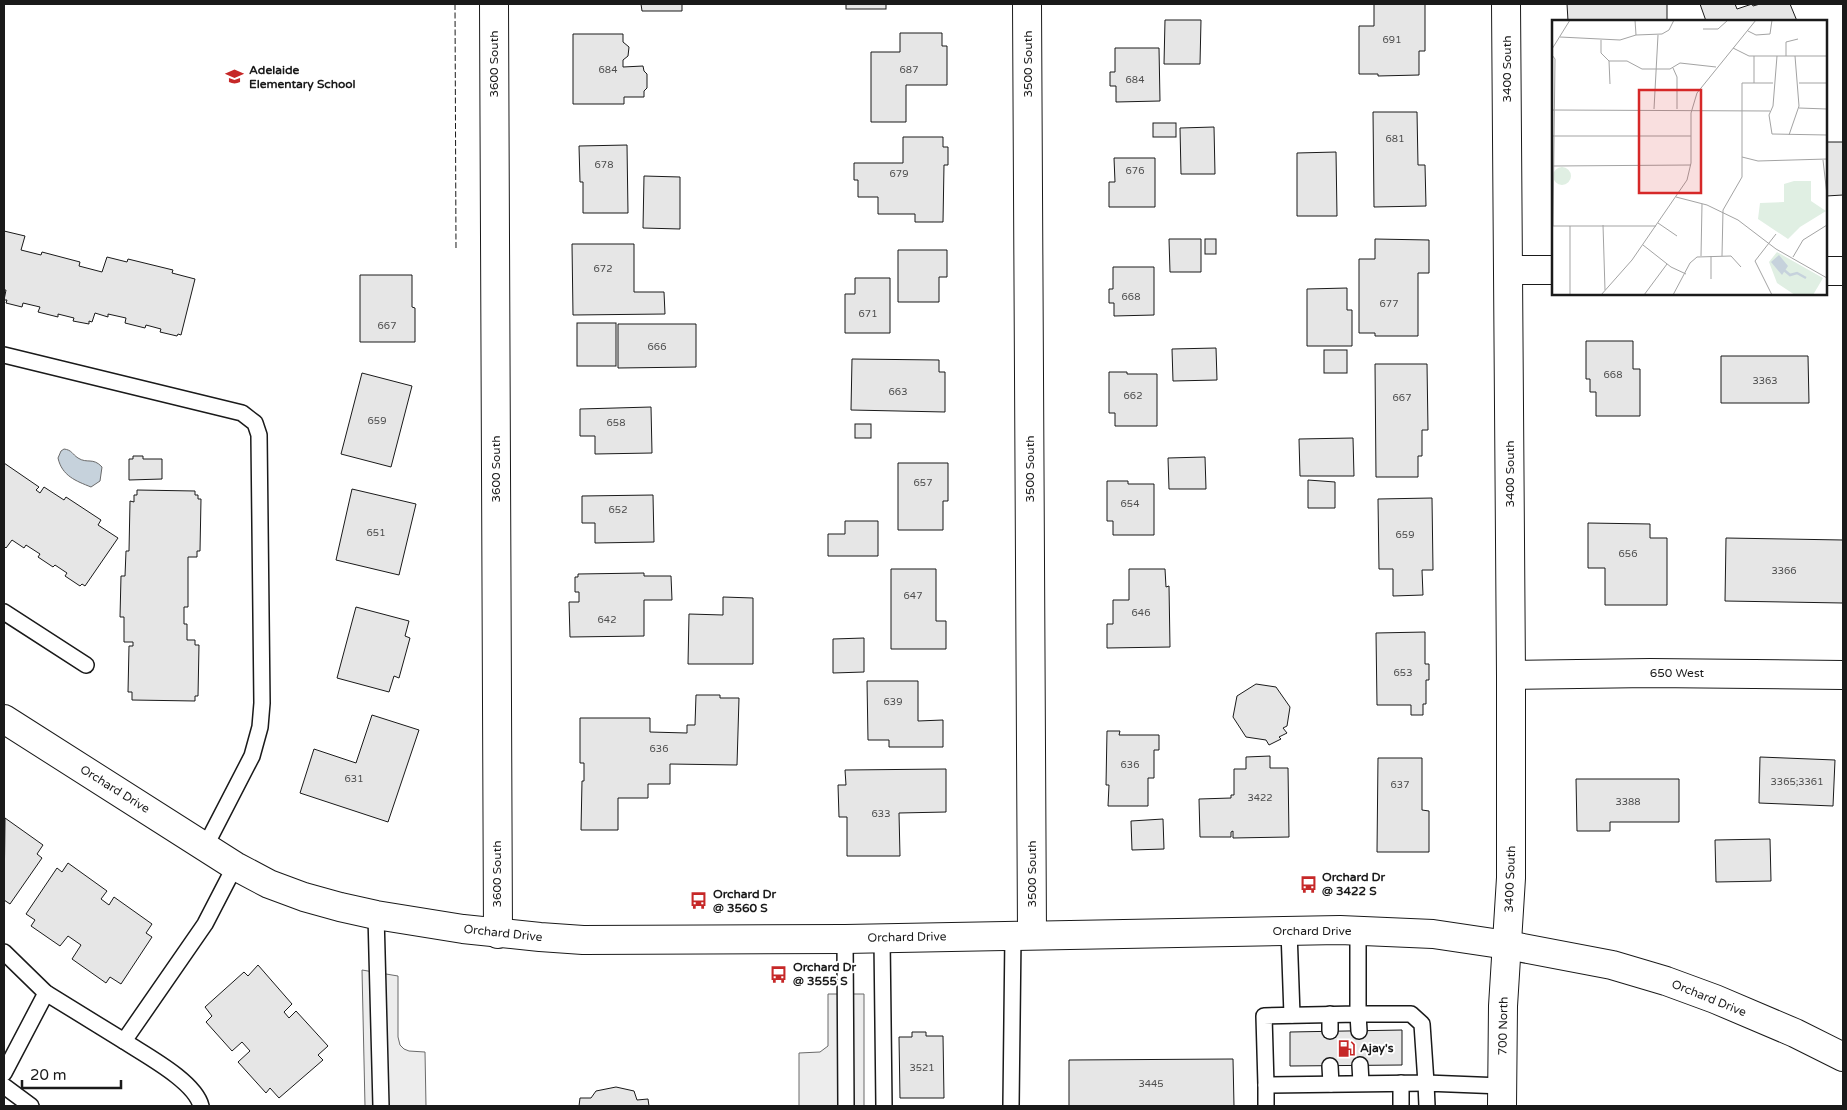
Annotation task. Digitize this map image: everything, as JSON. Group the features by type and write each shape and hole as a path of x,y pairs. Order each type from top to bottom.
{"street":[{"name":"3600 South","path":"494,4 498,934"},
{"name":"3500 South","path":"1023,935 1027,4"},
{"name":"3400 South","path":"1506,4 1511,675 1511,878 1507,945"},
{"path":"1508,270 1552,270"},
{"path":"1827,271 1843,271"},
{"name":"650 West","path":"1511,675 1650,673 1843,675"},
{"name":"Orchard Drive","path":"4,718 235,866 269,884 304,897 376,915 498,934 583,940 845,939 1358,930 1433,934 1507,945 1612,965 1666,980 1794,1033 1843,1057"},
{"name":"700 North","path":"1502,1096 1503,1006 1507,945"}],"lane":[{"path":"4,355 242,413 255,423 259,435 262,703 260,727 252,756 205,847"},
{"path":"4,612 86,665"},
{"path":"124,1041 205,924 235,866"},
{"path":"376,915 381,1106"},
{"path":"1358,930 1359,1031"},
{"path":"1289,931 1292,1015"},
{"path":"1011,1106 1023,935"},
{"path":"882,938 884,1106"},
{"path":"845,939 846,1106"},
{"path":"4,952 46,993 168,1070 199,1098 201,1106"},
{"path":"4,1073 46,993"},
{"path":"1330,1014 1330,1031"},
{"path":"1266,1106 1264,1016 1411,1014 1422,1024 1427,1106"},
{"path":"1360,1065 1361,1083"},
{"path":"1330,1066 1331,1084"},
{"path":"1401,1083 1401,1106"},
{"path":"1266,1085 1426,1083 1502,1096"},
{"path":"4,1086 31,1106"}],"shaded area":[{"path":"64,449 70,451 81,460 93,461 99,464 102,467 100,481 91,487 66,474 58,458"},
{"path":"362,970 398,976 398,1037 400,1045 404,1049 425,1052 426,1106 365,1106"},
{"path":"828,994 864,994 864,1106 799,1106 799,1053 820,1052 828,1046"}],"building":[{"path":"641,4 682,4 682,11 642,11"},
{"path":"846,4 886,4 886,9 846,9"},
{"path":"1374,4 1425,4 1425,51 1419,51 1419,75 1378,76 1378,74 1359,74 1359,26 1374,26"},
{"path":"1567,4 1667,4 1667,20 1568,20"},
{"path":"1700,4 1735,4 1737,9 1752,4 1753,6 1760,4 1790,4 1797,20 1706,20"},
{"path":"1165,20 1201,20 1200,64 1164,64"},
{"path":"900,33 942,33 942,46 947,46 947,85 906,85 906,122 871,122 871,52 900,52"},
{"path":"573,34 623,34 623,42 629,47 628,56 623,60 623,67 643,66 647,74 647,88 644,91 644,97 624,97 624,104 573,104"},
{"path":"1115,48 1159,48 1160,101 1116,102 1116,86 1110,86 1110,72 1115,72"},
{"path":"1373,112 1417,112 1418,165 1425,165 1426,206 1374,207"},
{"path":"1153,123 1176,123 1176,137 1153,137"},
{"path":"1214,127 1215,174 1181,174 1180,128"},
{"path":"903,137 943,137 943,147 948,147 948,165 944,165 943,222 915,222 915,214 878,214 878,197 858,197 858,180 854,180 854,163 903,163"},
{"path":"1827,142 1843,142 1843,195 1827,196"},
{"path":"627,145 628,213 583,213 583,182 580,182 579,146"},
{"path":"1336,152 1337,216 1297,216 1297,153"},
{"path":"1114,158 1155,158 1155,207 1109,207 1109,182 1115,182"},
{"path":"644,176 680,177 680,229 643,228"},
{"path":"4,231 25,236 21,250 41,255 42,252 80,262 79,266 102,272 107,257 127,262 128,259 173,270 172,273 195,279 181,335 178,334 177,336 160,332 161,329 146,325 145,328 125,323 126,318 108,314 108,317 95,313 92,322 89,321 89,324 73,321 74,318 58,314 58,317 38,312 40,307 23,303 22,307 6,303 7,300 4,300 6,290 4,290"},
{"path":"1169,239 1201,239 1201,272 1170,272"},
{"path":"1205,239 1216,239 1216,254 1205,254"},
{"path":"1375,239 1429,240 1429,273 1418,273 1418,336 1375,336 1375,333 1359,333 1359,259 1375,259"},
{"path":"572,244 634,244 634,292 664,292 665,314 573,315"},
{"path":"898,250 947,250 947,277 939,277 939,302 898,302"},
{"path":"1113,267 1154,267 1154,315 1114,316 1114,303 1109,303 1109,289 1113,289"},
{"path":"360,275 412,275 412,307 415,308 415,342 360,342"},
{"path":"855,278 890,278 890,333 845,333 845,294 855,294"},
{"path":"1347,288 1347,310 1352,310 1352,346 1307,346 1307,289"},
{"path":"577,323 616,323 616,366 577,366"},
{"path":"618,324 696,324 696,367 618,368"},
{"path":"1586,341 1633,341 1633,369 1640,369 1640,416 1596,416 1596,392 1590,392 1590,379 1586,379"},
{"path":"1216,348 1217,380 1173,381 1172,349"},
{"path":"1324,350 1347,350 1347,373 1324,373"},
{"path":"1721,356 1808,356 1809,403 1721,403"},
{"path":"852,359 939,360 939,372 945,372 945,412 851,410"},
{"path":"1375,364 1427,364 1428,430 1422,430 1422,456 1418,456 1418,477 1376,477"},
{"path":"1109,372 1157,374 1157,426 1115,426 1115,413 1109,413"},
{"path":"362,373 412,386 391,467 341,454"},
{"path":"651,407 652,453 595,454 595,436 580,436 580,409"},
{"path":"855,424 871,424 871,438 855,438"},
{"path":"1353,438 1354,476 1300,476 1299,439"},
{"path":"133,456 143,456 143,459 162,459 162,479 129,480 129,459 133,459"},
{"path":"1205,457 1206,489 1169,489 1168,458"},
{"path":"4,463 39,487 36,490 40,493 44,487 64,500 66,497 101,520 98,525 118,538 85,586 82,584 80,586 65,576 67,573 55,565 53,567 38,557 40,554 26,545 24,548 12,540 6,548 4,546"},
{"path":"898,463 948,463 948,501 943,501 943,530 898,530"},
{"path":"1308,480 1335,482 1335,508 1308,508"},
{"path":"1107,481 1128,481 1128,484 1154,484 1154,535 1113,535 1113,521 1107,521"},
{"path":"352,489 416,504 399,575 336,560"},
{"path":"137,490 195,491 198,499 201,499 200,551 197,551 197,557 188,557 188,607 184,607 184,624 187,624 187,640 195,640 195,645 199,645 198,696 195,696 195,701 132,700 132,692 128,692 129,646 133,646 133,642 124,642 124,617 120,617 121,576 125,576 126,551 129,551 130,501 134,502 134,495 137,495"},
{"path":"653,495 654,542 595,543 595,523 582,523 582,496"},
{"path":"1432,498 1433,570 1422,570 1423,595 1393,596 1393,569 1379,569 1378,499"},
{"path":"845,521 878,521 878,556 828,556 828,534 845,534"},
{"path":"1588,523 1650,524 1650,538 1667,538 1667,605 1605,605 1605,568 1588,568"},
{"path":"1726,538 1843,540 1843,603 1725,601"},
{"path":"891,569 936,569 936,621 946,621 946,649 891,649"},
{"path":"1129,569 1165,569 1166,587 1169,586 1170,647 1107,648 1107,624 1113,624 1113,600 1129,600"},
{"path":"644,573 644,576 671,576 672,600 644,600 644,636 570,637 569,602 579,602 579,592 575,592 575,577 578,577 578,574"},
{"path":"723,597 753,598 753,664 688,664 689,614 723,615"},
{"path":"356,607 409,621 405,636 410,638 399,678 394,676 389,692 337,678"},
{"path":"1425,632 1425,664 1429,664 1429,680 1426,680 1426,704 1423,704 1423,715 1411,715 1411,705 1377,705 1376,633"},
{"path":"864,638 864,672 833,673 833,639"},
{"path":"867,681 918,681 918,721 943,720 943,747 889,747 889,740 868,740"},
{"path":"1256,684 1276,687 1290,707 1287,726 1283,728 1287,733 1279,737 1281,739 1269,745 1266,740 1246,737 1233,717 1237,696"},
{"path":"696,695 720,695 720,698 739,698 737,765 670,764 670,784 648,784 648,798 618,798 618,830 581,830 584,763 580,763 580,718 650,718 650,732 687,733 687,725 695,725"},
{"path":"372,715 419,730 388,822 300,793 314,749 356,763"},
{"path":"1107,731 1120,731 1119,735 1159,735 1159,750 1154,750 1154,778 1148,778 1148,806 1108,806 1109,785 1106,785"},
{"path":"1270,756 1270,768 1288,768 1289,837 1233,838 1233,831 1231,832 1231,837 1200,837 1199,799 1231,798 1231,795 1234,795 1234,769 1246,769 1246,757"},
{"path":"1760,757 1835,760 1833,806 1759,803"},
{"path":"1378,758 1422,758 1422,810 1429,811 1429,852 1377,852"},
{"path":"946,769 946,812 899,813 900,856 847,856 847,817 839,817 838,785 846,785 845,770"},
{"path":"1576,779 1679,779 1679,822 1610,822 1610,831 1577,831"},
{"path":"5,818 43,845 37,854 42,858 10,904 4,900"},
{"path":"1163,819 1164,849 1132,850 1131,821"},
{"path":"1770,839 1771,881 1716,882 1715,840"},
{"path":"68,863 107,891 101,899 109,905 114,897 152,924 146,933 152,937 121,984 110,977 106,983 72,959 81,945 68,936 60,946 31,926 35,920 26,914 57,868 62,872"},
{"path":"258,965 292,1004 284,1012 289,1018 296,1011 328,1046 318,1055 323,1060 279,1098 270,1088 266,1093 238,1062 250,1051 242,1042 232,1051 206,1022 212,1016 205,1007 244,972 248,976"},
{"name":"Ajay's","path":"1402,1030 1402,1065 1290,1066 1290,1032"},
{"path":"912,1032 926,1032 926,1036 943,1036 944,1098 900,1098 899,1037 912,1037"},
{"path":"1233,1059 1234,1106 1069,1106 1069,1060"},
{"path":"616,1087 634,1091 637,1100 648,1099 649,1106 579,1106 580,1098 591,1098 596,1091"}],"fence":[{"path":"455,4 456,249"}],"place":[{"name":"Adelaide Elementary School","path":"235,77"},
{"name":"Orchard Dr @ 3422 S","path":"1308,884"},
{"name":"Orchard Dr @ 3560 S","path":"699,901"},
{"name":"Orchard Dr @ 3555 S","path":"779,974"},
{"name":"Ajay's","path":"1346,1048"}]}
